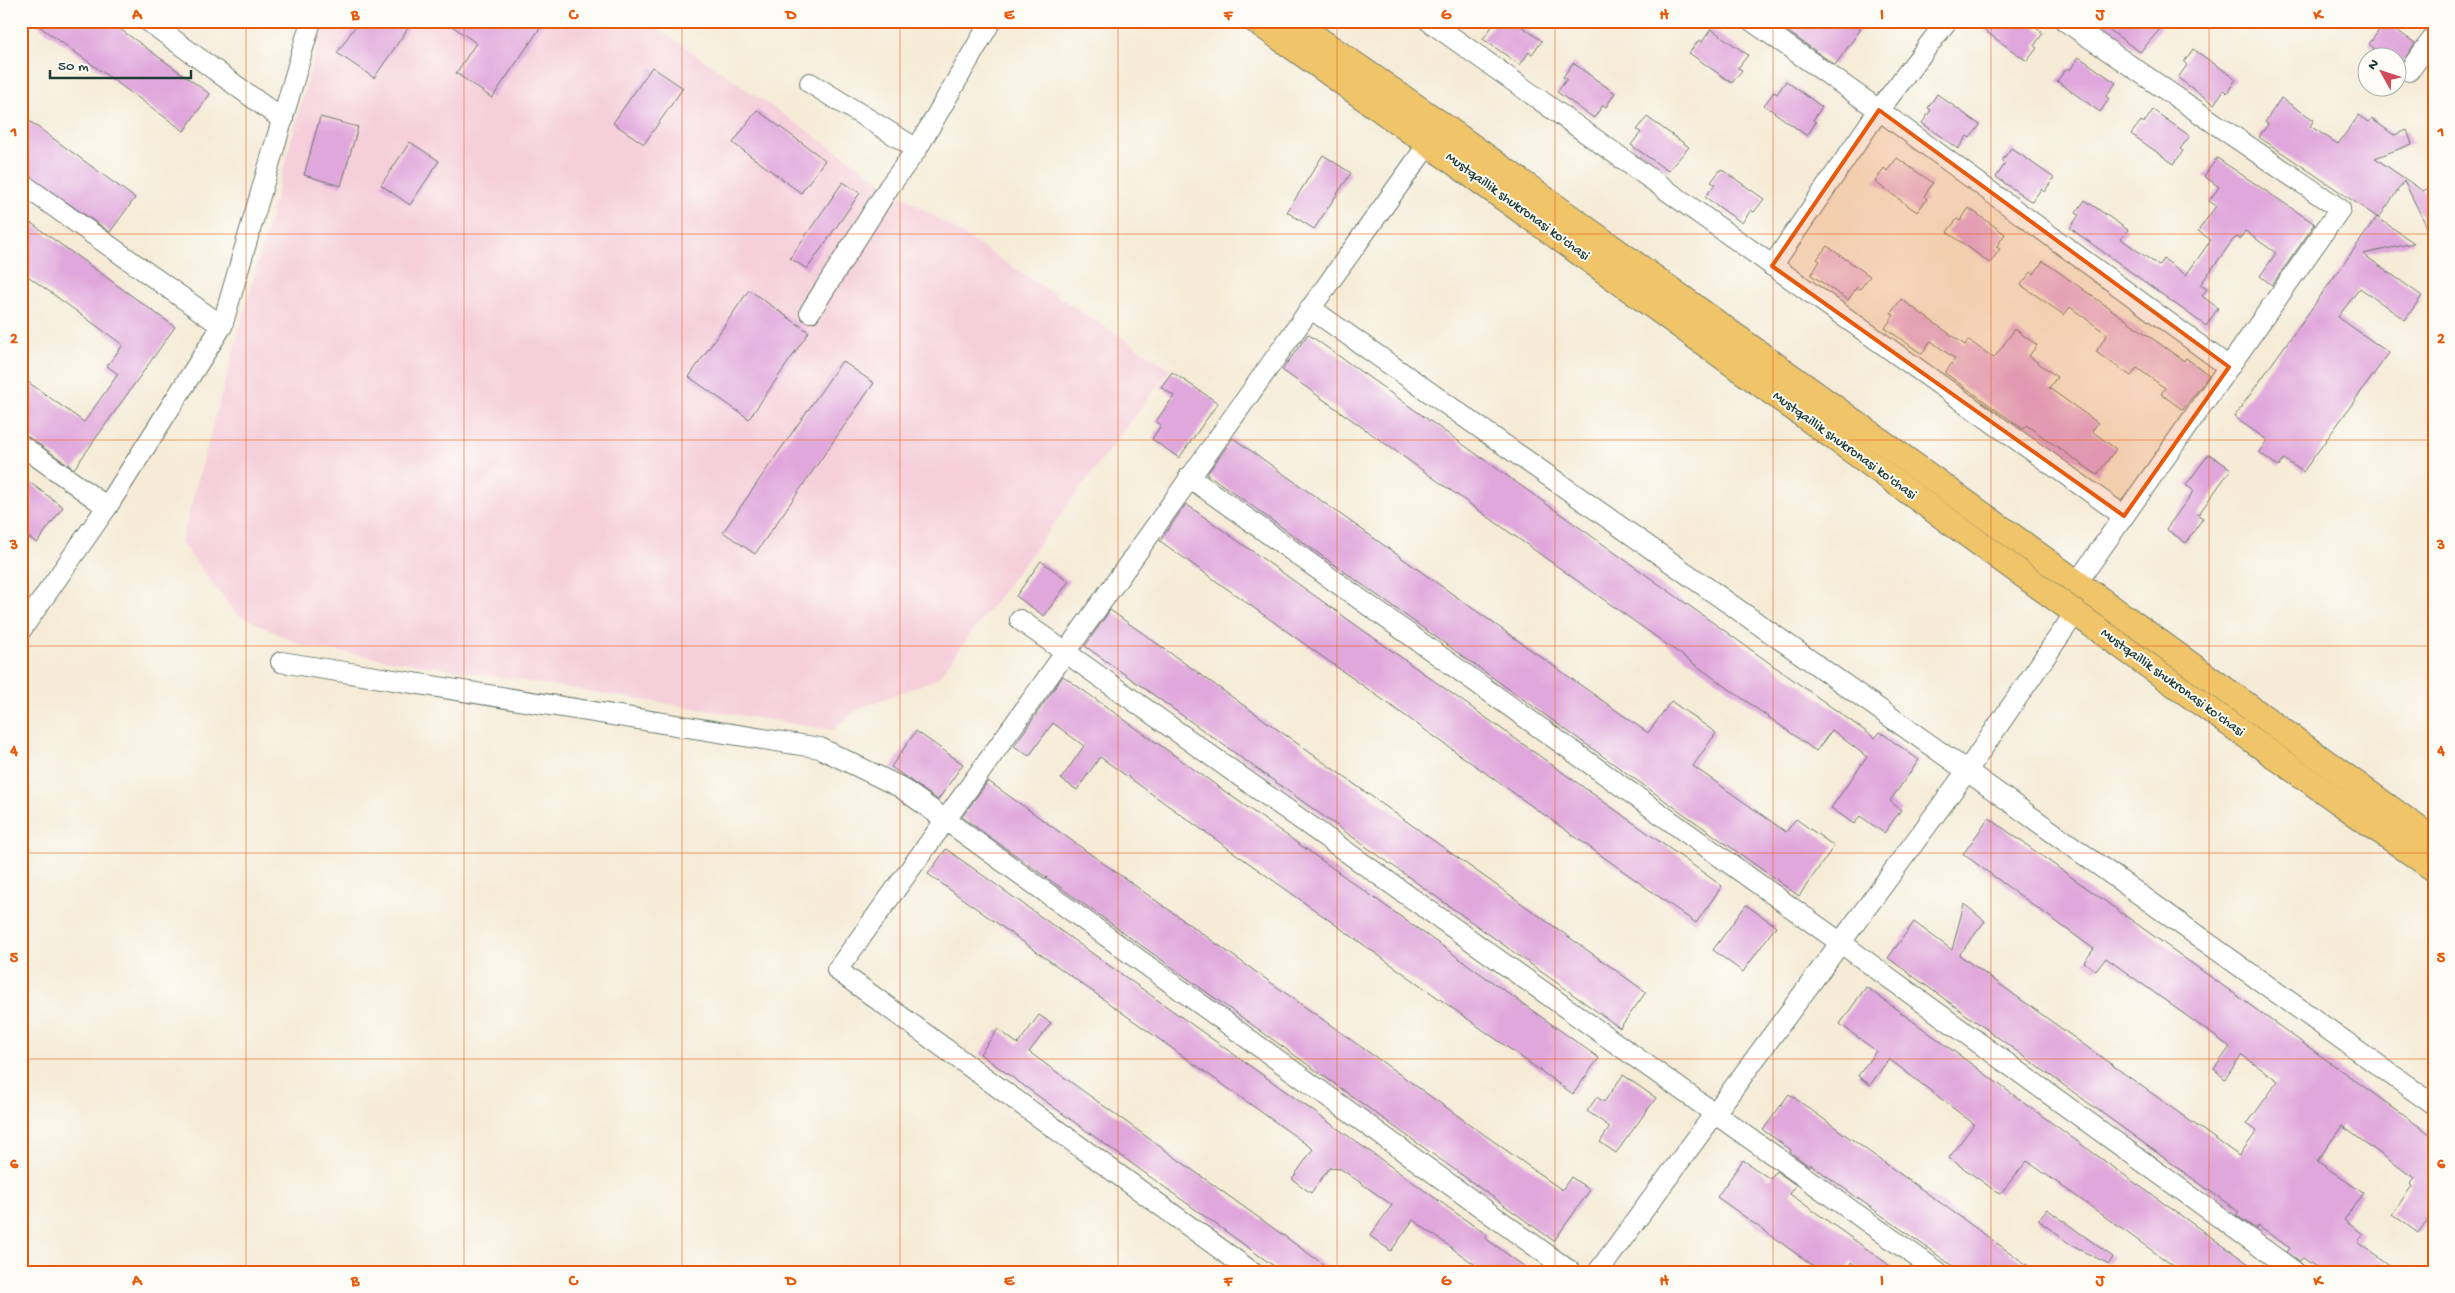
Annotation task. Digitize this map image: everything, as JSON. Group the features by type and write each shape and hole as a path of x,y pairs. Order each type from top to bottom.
{"main road":[{"name":"Mustqaillik shukronasi ko'chasi","path":"1256,21 1428,143 2075,613 2434,869"},
{"name":"Mustqaillik shukronasi ko'chasi","path":"1292,21 1441,124 2076,584 2434,840"}],"street":[{"path":"148,21 283,120"},
{"path":"21,630 106,507 222,326 283,120 310,21"},
{"path":"810,312 889,187 917,149 991,21"},
{"path":"1429,21 2124,516"},
{"path":"1752,21 1878,110 2230,367"},
{"path":"1772,266 1878,110 1947,21"},
{"path":"2065,21 2340,209 2076,584"},
{"path":"2409,71 2434,38"},
{"path":"810,83 917,149"},
{"path":"1252,1272 837,970 1067,652 1189,477 1428,143"},
{"path":"21,183 222,326"},
{"path":"1310,308 1967,771 2434,1105"},
{"path":"21,445 106,507"},
{"path":"1189,477 1841,942 2295,1272"},
{"path":"1598,1272 1967,771 2075,613"},
{"path":"1020,620 1716,1112 1938,1272"},
{"path":"281,662 820,748 900,788 1571,1272"}],"highlighted area":[{"path":"1879,110 2229,367 2124,516 1772,266"}],"shaded area":[{"path":"324,21 647,21 889,187 1170,369 938,678 858,709 833,730 303,646 235,613 181,542"}],"building":[{"path":"32,21 109,21 210,94 184,131"},
{"path":"359,21 413,21 374,78 337,53"},
{"path":"445,21 545,21 492,98 456,73 476,43"},
{"path":"1496,21 1514,21 1542,41 1532,54 1529,52 1520,65 1483,39"},
{"path":"1773,21 1850,21 1861,29 1835,65"},
{"path":"1992,21 2027,21 2043,33 2034,46 2037,48 2027,61 1985,31"},
{"path":"2097,21 2153,21 2162,27 2140,52"},
{"path":"2385,22 2415,43 2408,54 2408,48 2374,48 2369,44"},
{"path":"1711,29 1748,55 1738,68 1742,70 1732,83 1689,53 1699,40 1702,42"},
{"path":"2193,49 2236,79 2227,93 2224,90 2214,104 2178,78 2187,65 2184,62"},
{"path":"2079,57 2116,83 2106,96 2109,99 2100,112 2057,81 2067,68 2070,70"},
{"path":"1573,63 1615,93 1606,107 1603,105 1594,118 1557,92 1567,79 1563,77"},
{"path":"652,67 683,88 644,144 613,123"},
{"path":"1786,81 1822,107 1813,120 1816,122 1807,136 1764,105 1774,92 1777,94"},
{"path":"1937,94 1980,125 1970,138 1967,136 1958,149 1922,123 1931,110 1928,108"},
{"path":"2281,98 2314,120 2310,126 2338,144 2359,115 2369,122 2372,119 2394,135 2407,130 2412,144 2375,158 2423,191 2434,185 2434,241 2404,181 2379,218 2259,137 2268,124 2265,122"},
{"path":"757,110 825,160 801,193 733,143"},
{"path":"2153,110 2190,136 2180,149 2183,151 2174,164 2131,134 2141,121 2144,123"},
{"path":"21,115 135,198 110,232 21,171"},
{"path":"320,117 358,127 341,186 304,175"},
{"path":"1647,117 1689,147 1668,171 1631,145 1641,132 1637,130"},
{"path":"410,142 439,161 410,205 381,185"},
{"path":"2011,148 2054,178 2044,192 2041,189 2032,202 1996,177 2005,164 2002,161"},
{"path":"1323,155 1351,173 1314,229 1287,212"},
{"path":"1897,158 1933,183 1924,196 1927,199 1917,212 1875,182 1884,168 1887,171"},
{"path":"2217,158 2315,224 2272,285 2260,276 2276,253 2245,231 2240,239 2237,237 2233,240 2200,285 2207,289 2202,296 2218,308 2206,326 2070,228 2079,215 2076,213 2085,200 2128,230 2121,239 2159,266 2164,259 2186,275 2211,240 2198,231 2216,206 2209,201 2219,187 2204,176"},
{"path":"1721,169 1764,199 1754,212 1751,210 1742,223 1705,197 1715,184 1711,182"},
{"path":"843,182 860,193 807,269 790,258"},
{"path":"1969,208 2005,234 1996,247 2000,249 1990,263 1947,232 1957,219 1960,221"},
{"path":"2377,217 2414,243 2363,254 2422,296 2405,320 2360,288 2338,317 2389,353 2303,472 2284,459 2279,467 2259,452 2267,440 2234,417"},
{"path":"31,223 175,327 74,469 21,432 21,377 84,422 118,374 107,366 123,345 21,271 21,237"},
{"path":"1827,246 1870,276 1860,289 1857,287 1848,300 1811,275 1820,261 1817,259"},
{"path":"2043,261 2184,361 2186,358 2209,375 2183,410 2161,394 2165,388 2137,368 2131,376 2096,352 2107,334 2070,307 2064,315 2021,285 2031,272 2034,274"},
{"path":"749,290 809,332 749,419 689,377"},
{"path":"1901,299 1965,345 1968,340 1994,358 2015,329 2037,345 2029,356 2057,377 2049,388 2098,423 2092,431 2116,449 2097,475 2026,425 2023,429 1945,373 1955,359 1931,341 1922,354 1885,328 1894,315 1891,313"},
{"path":"1308,334 1875,738 1880,732 1919,760 1890,801 1901,810 1884,833 1860,816 1854,824 1831,808 1867,757 1832,730 1816,751 1282,370"},
{"path":"842,361 874,383 755,554 723,532"},
{"path":"1172,372 1218,403 1179,458 1152,439 1161,425 1156,421 1174,396 1161,387"},
{"path":"1233,438 1648,733 1671,701 1716,733 1693,766 1786,832 1796,819 1834,846 1799,896 1207,474"},
{"path":"2209,454 2231,469 2198,515 2203,518 2186,543 2166,529 2194,491 2186,485"},
{"path":"21,476 63,507 37,543 21,532"},
{"path":"1186,504 1722,886 1696,923 1160,541"},
{"path":"1041,561 1069,581 1044,616 1016,596"},
{"path":"1110,610 1646,992 1620,1028 1085,646"},
{"path":"1063,676 1599,1058 1573,1094 1100,757 1077,790 1061,779 1084,746 1053,723 1029,756 1014,746"},
{"path":"916,731 963,764 938,800 891,767"},
{"path":"988,781 1562,1190 1571,1177 1590,1190 1554,1241 962,817"},
{"path":"1989,818 2434,1137 2434,1211 2418,1233 2392,1214 2412,1186 2410,1184 2414,1178 2342,1126 2317,1161 2363,1193 2344,1220 2363,1234 2358,1242 2399,1272 2323,1272 2303,1258 2300,1261 2287,1252 2290,1248 2258,1226 2256,1229 2236,1215 2239,1212 1888,958 1914,922 1952,950 1964,904 1985,921 1959,955 2239,1156 2257,1131 2247,1124 2278,1081 2242,1055 2225,1079 2214,1069 2230,1047 2106,958 2096,971 2084,962 2094,949 1963,854"},
{"path":"946,849 1487,1235 1485,1238 1532,1272 1468,1272 1474,1264 1413,1220 1391,1251 1370,1236 1392,1205 1341,1169 1329,1168 1311,1193 1292,1179 1313,1149 928,874"},
{"path":"1746,905 1776,926 1743,972 1713,950"},
{"path":"1866,987 2260,1272 2182,1272 2027,1161 2000,1194 1949,1158 1974,1124 1889,1059 1870,1085 1858,1076 1876,1051 1840,1024"},
{"path":"1039,1015 1051,1023 1029,1052 1334,1272 1282,1272 980,1054 998,1029 1018,1044"},
{"path":"1623,1075 1656,1098 1616,1153 1600,1142 1610,1127 1587,1111 1597,1097 1604,1102"},
{"path":"1789,1094 2037,1272 1961,1272 1810,1164 1809,1166 1790,1152 1791,1150 1763,1130"},
{"path":"1743,1160 1770,1179 1776,1171 1796,1185 1790,1194 1899,1272 1865,1272 1851,1262 1844,1272 1822,1272 1717,1197"},
{"path":"2047,1209 2113,1257 2109,1264 2074,1247 2038,1220"}]}
